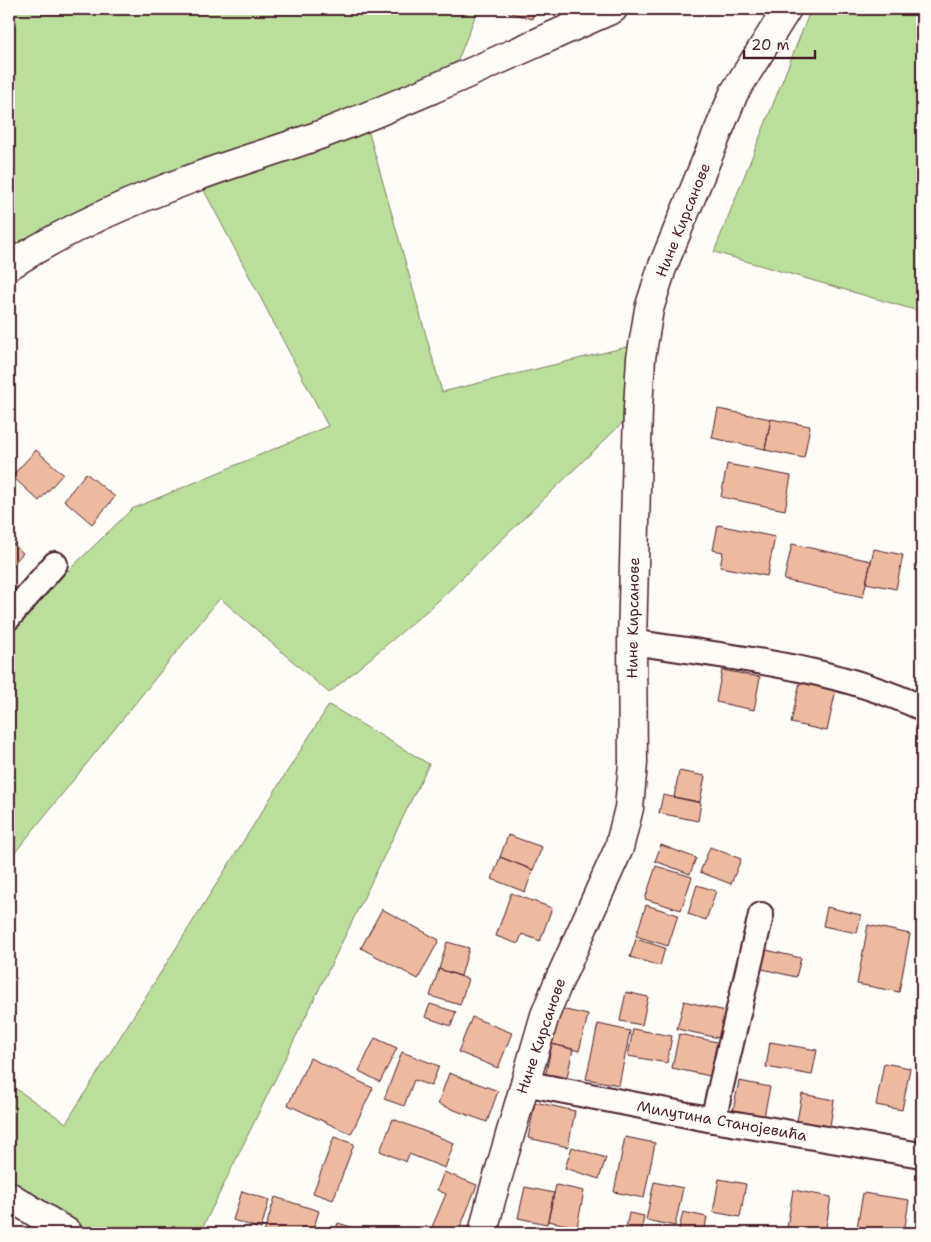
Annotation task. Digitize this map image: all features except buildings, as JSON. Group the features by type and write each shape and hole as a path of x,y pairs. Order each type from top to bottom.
{"street":[{"path":"9,266 34,250 99,216 197,177 322,134 392,107 613,9"},
{"name":"Нине Кирсанове","path":"483,1233 490,1200 545,1016 558,982 619,848 629,808 633,763 632,642 638,408 641,358 648,309 662,268 734,93 787,9"},
{"path":"9,616 55,564"},
{"path":"632,642 776,665 836,678 862,684 922,708"},
{"path":"713,1120 761,915"},
{"name":"Милутина Станојевића","path":"524,1084 713,1120 921,1155"},
{"path":"9,1196 68,1233"}],"green space":[{"path":"9,9 478,9 458,60 367,126 442,392 635,345 638,408 435,604 329,693 220,598 9,860 9,617 55,564 68,571 132,509 328,426 197,177 9,268"},
{"path":"811,9 922,9 922,312 714,252"},
{"path":"329,705 429,764 200,1233 71,1233 9,1196 9,1084 66,1123"}]}
